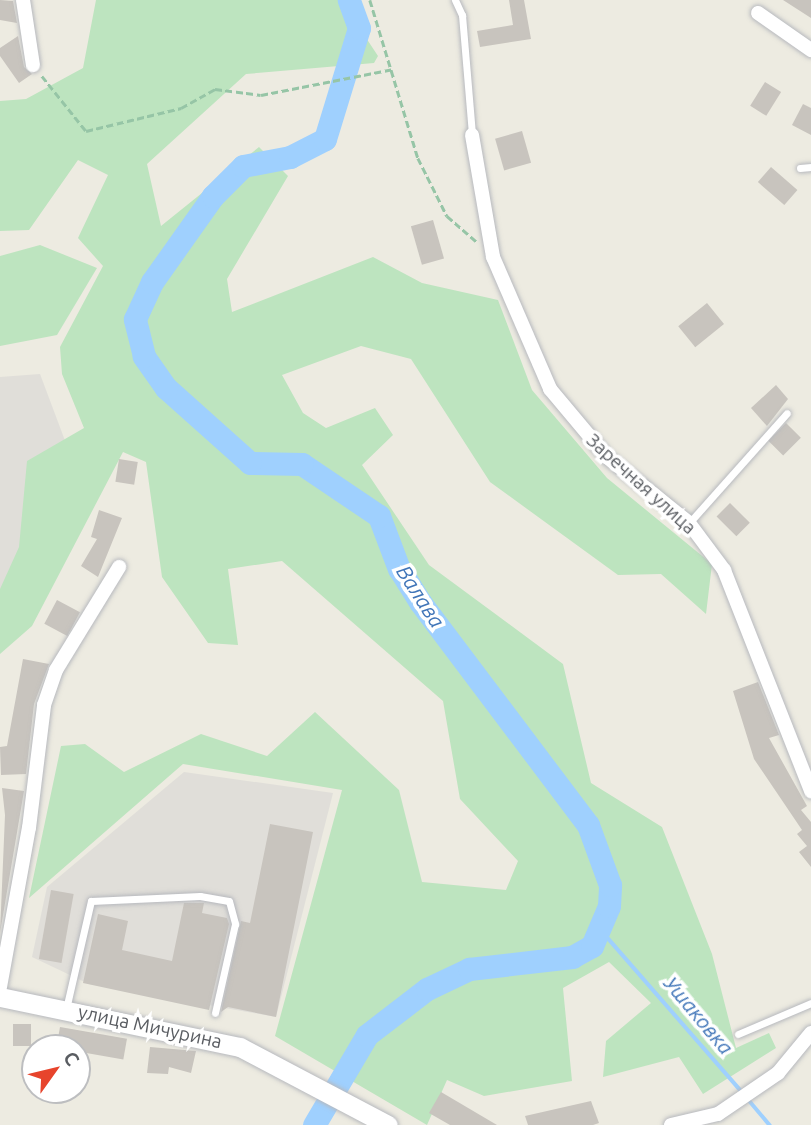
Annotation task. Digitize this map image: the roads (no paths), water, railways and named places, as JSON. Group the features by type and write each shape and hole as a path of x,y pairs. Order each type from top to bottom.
{"main road":[{"name":"улица Мичурина","path":"0,997 214,1039 296,1071 388,1125"}],"street":[{"path":"23,0 33,65"},
{"path":"758,13 811,50"},
{"name":"Заречная улица","path":"471,135 493,257 550,389 575,423 689,523 744,610 811,791"},
{"path":"0,987 44,705 56,670 119,567"},
{"path":"671,1125 718,1114 778,1073 811,1033"}],"lane":[{"path":"454,0 462,15 471,135"},
{"path":"800,168 811,167"},
{"path":"689,523 787,413"},
{"path":"66,1009 91,901 200,897 229,901 235,924 215,1013"},
{"path":"738,1034 811,1003"}],"waterway":[{"name":"Валава","path":"314,1125 367,1035 427,989 469,969 572,957 592,946 609,906 610,885 588,825 420,602 399,569 379,516 302,464 250,463 166,388 144,356 135,319 152,282 213,196 243,166 290,157 325,139 359,28 349,0"},
{"name":"Ушаковка","path":"600,929 743,1093"},
{"name":"Ушаковка","path":"748,1099 770,1125"}]}
